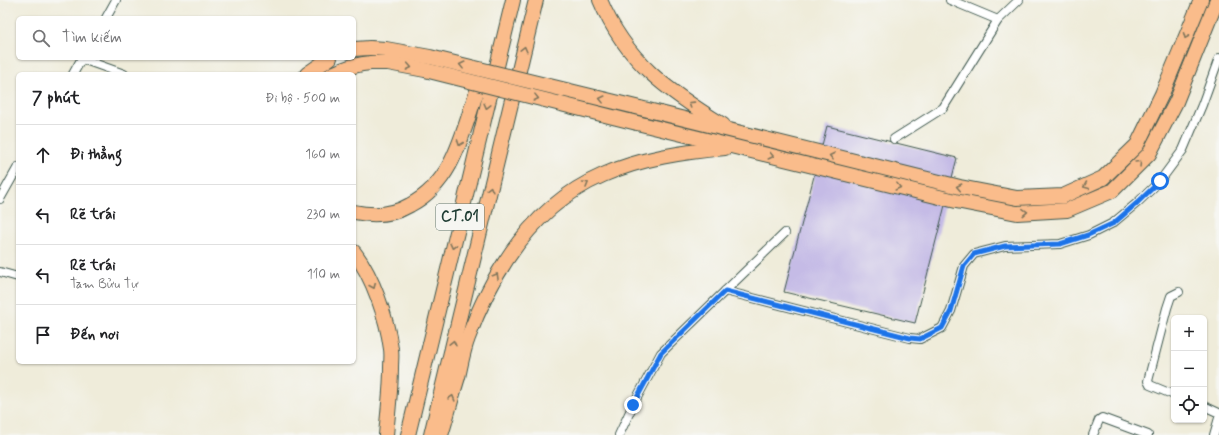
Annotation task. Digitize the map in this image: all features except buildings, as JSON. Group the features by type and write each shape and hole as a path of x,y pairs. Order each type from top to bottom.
{"highway":[{"path":"356,212 387,214 402,210 421,200 438,183 451,164 460,143 470,109 491,57 508,0"},
{"name":"CT.01","path":"408,435 513,0"},
{"name":"CT.01","path":"431,435 536,0"},
{"path":"600,0 618,35 634,56 673,92 736,132"},
{"path":"356,49 386,49 430,57 960,187 1017,198 1063,196 1103,178 1136,145 1162,94 1201,0"},
{"path":"336,72 358,64 388,63 425,70 956,201 1018,213 1067,210 1112,191 1149,154 1176,102 1217,0"},
{"path":"310,72 327,60"},
{"path":"441,435 467,340 485,295 516,245 551,208 568,195 603,175 630,165 691,151 734,147"},
{"path":"356,255 374,286 391,349 391,391 386,435"}],"street":[{"path":"107,16 116,0"},
{"path":"950,0 998,20"},
{"path":"894,139 943,108 998,20 1019,0"},
{"path":"725,291 887,333 920,339 942,328 951,311 964,266 974,254 1005,246 1060,244 1088,235 1114,223 1137,203 1160,181 1183,150 1202,105 1219,58"},
{"path":"74,72 81,60"},
{"path":"87,60 119,72"},
{"path":"0,199 16,171"},
{"path":"619,435 633,405 661,353 785,234"},
{"path":"0,272 16,276"},
{"path":"1171,394 1150,385 1148,381 1171,296 1178,292"},
{"path":"1207,407 1219,413"},
{"path":"1093,435 1099,420 1102,418 1148,435"},
{"path":"1214,435 1219,418"}],"route":[{"path":"633,405 661,353 725,291 910,338 920,339 942,328 951,311 964,266 974,254 1005,246 1060,244 1088,235 1114,223 1160,181"}]}
